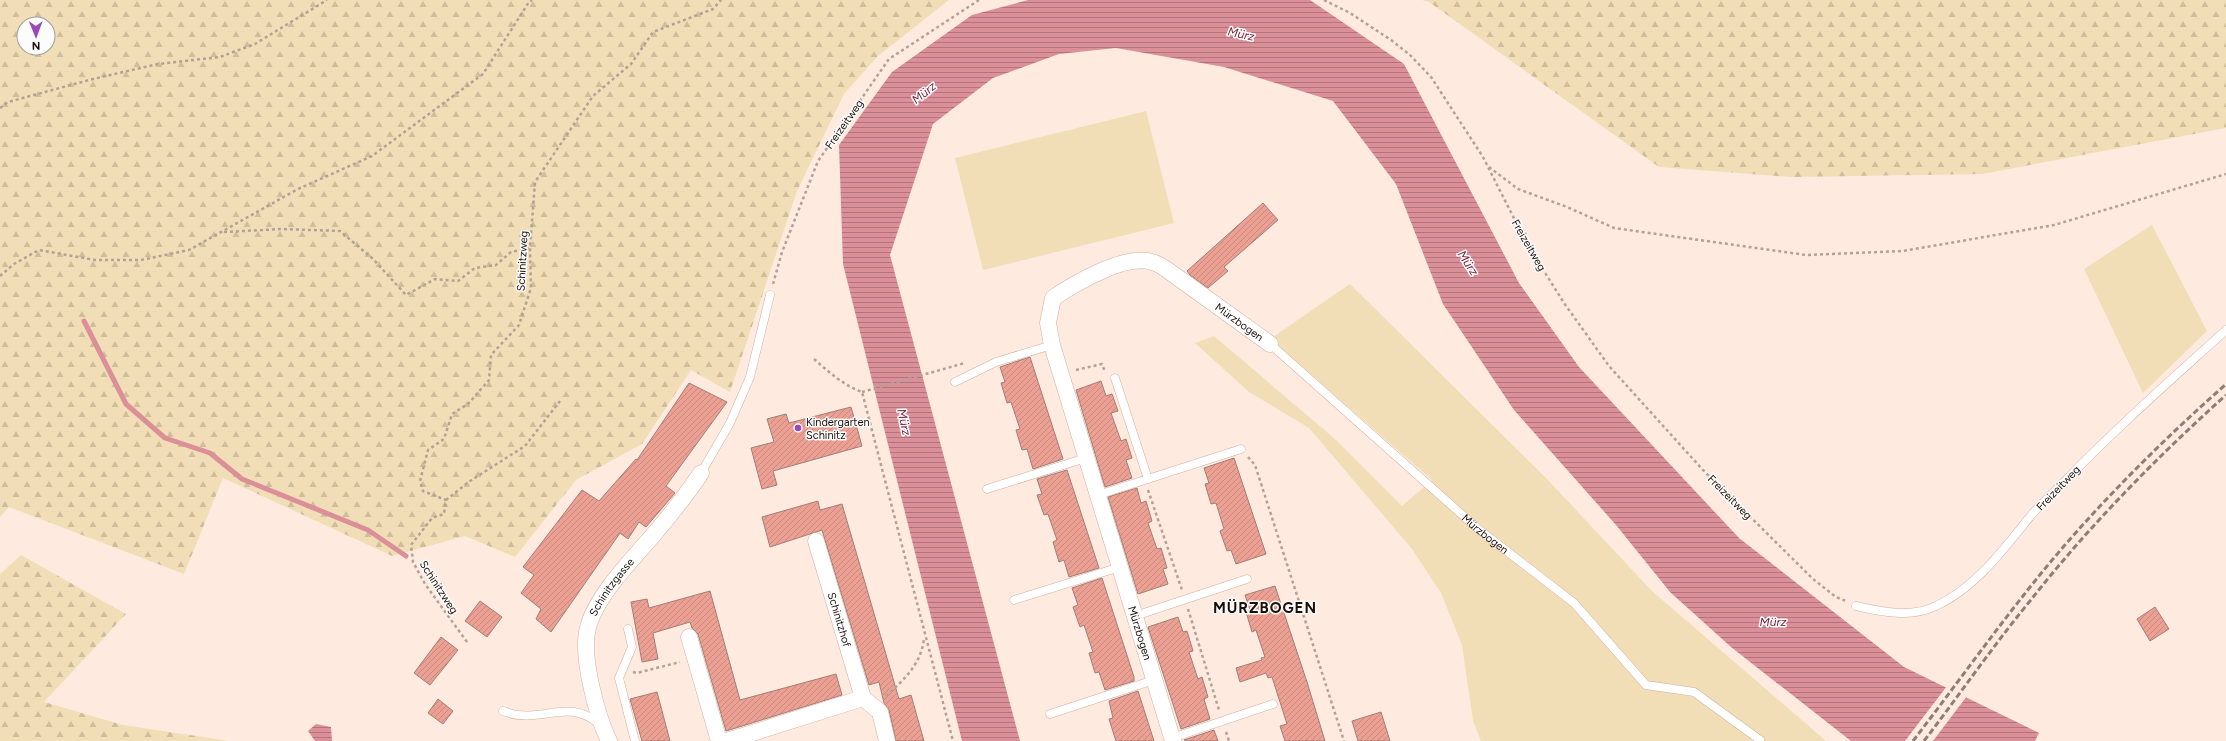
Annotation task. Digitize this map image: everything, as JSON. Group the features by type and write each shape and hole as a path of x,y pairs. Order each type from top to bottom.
{"street":[{"name":"Mürzbogen","path":"1172,739 1052,345 1048,323 1053,298 1084,278 1103,270 1132,262 1151,261 1166,268 1270,344"},
{"name":"Schinitzgasse","path":"609,741 601,724 588,663 587,632 603,595 680,504 701,473"},
{"name":"Schinitzhof","path":"816,541 863,698"},
{"path":"689,637 719,741"},
{"path":"726,741 863,698 880,712 887,741"}],"lane":[{"path":"701,473 730,423 750,377 770,295"},
{"name":"Freizeitweg","path":"1856,606 1889,612 1924,611 1949,599 1975,579 2072,473 2162,386 2226,330"},
{"name":"Mürzbogen","path":"1270,344 1477,528 1574,603 1646,685 1694,692 1760,740"},
{"path":"955,382 996,362 1052,345"},
{"path":"1115,378 1148,479"},
{"path":"1098,496 1241,449"},
{"path":"987,489 1086,458"},
{"path":"1014,600 1120,567"},
{"path":"1135,616 1247,579"},
{"path":"628,629 632,647 619,678 635,741"},
{"path":"1050,714 1154,680"},
{"path":"1172,739 1273,704"},
{"path":"503,711 518,715 573,710 589,715 601,724"}],"path":[{"path":"0,108 8,102 151,65 220,57 255,44 327,0"},
{"path":"0,276 14,264 39,250 95,260 142,260 189,250 224,232 298,189 372,156 483,74 529,2 532,0"},
{"name":"Schinitzweg","path":"467,642 426,584 413,562 411,545 432,518 444,514 446,500 424,491 420,481 428,450 444,439 452,414 468,404 489,380 491,355 519,325 531,288 530,248 535,182 593,96 631,64 653,32 713,9 721,0"},
{"name":"Freizeitweg","path":"770,295 782,252 818,161 889,58 979,0"},
{"name":"Freizeitweg","path":"1324,0 1369,25 1410,55 1431,77 1487,166 1527,244 1581,327 1624,384 1702,470 1813,579 1836,597 1856,606"},
{"path":"1487,166 1518,189 1567,207 1614,228 1806,255 1903,251 2054,225 2226,174"},
{"path":"224,232 282,229 340,231 373,259 406,295 435,279 458,281 475,268 496,265 511,252 530,248"},
{"path":"814,358 838,379 851,388 862,392 939,369"},
{"path":"1061,374 1102,364 1108,380 1115,378"},
{"path":"862,392 953,741"},
{"path":"446,500 470,481 525,446 560,401"},
{"path":"1241,449 1255,465 1344,741"},
{"path":"880,712 883,699 907,677 915,665 923,647 925,636"},
{"path":"623,668 636,673 695,659"}],"green space":[{"path":"0,0 949,0 878,56 844,94 797,191 730,392 691,370 642,444 576,480 515,557 465,536 392,556 223,478 184,574 9,507 0,517"},
{"path":"1422,0 2226,0 2226,128 1982,174 1791,177 1659,167 1429,2"},
{"path":"1146,111 1174,223 983,270 955,158"},
{"path":"2152,225 2207,331 2143,393 2084,269"},
{"path":"1350,284 1547,479 1652,591 1826,741 1481,741 1473,721 1462,645 1441,593 1412,549 1309,428 1249,392 1195,343 1214,336 1335,439 1402,506 1432,480 1270,339"},
{"path":"21,555 126,614 44,702 123,725 229,741 0,741 0,574"}],"water":[{"name":"Mürz","path":"1028,0 1310,0 1404,64 1519,283 1579,367 1739,538 1904,667 2039,733 2035,741 1851,741 1731,647 1670,592 1616,525 1514,410 1443,304 1396,184 1333,101 1224,67 1116,48 1059,54 993,78 933,124 890,255 1020,741 962,741 843,264 839,145 892,72 972,15"},
{"path":"316,724 331,727 332,741 315,741 308,731"}],"pier":[{"path":"1947,686 1967,696 1933,741 1905,741"}],"building":[{"path":"1263,203 1278,220 1224,267 1228,271 1208,288 1190,275 1187,271"},
{"path":"1030,357 1063,459 1033,469 1027,449 1022,450 1016,430 1020,429 1011,402 1007,403 1001,383 1005,382 1000,367"},
{"path":"1101,381 1106,396 1112,394 1118,411 1111,413 1121,441 1126,439 1132,458 1126,460 1132,478 1105,487 1076,390"},
{"path":"689,383 727,402 666,486 675,493 646,527 639,522 628,539 620,533 551,632 536,619 541,609 521,593 534,575 523,567 582,490 599,501 636,459 637,460"},
{"path":"851,407 862,446 773,471 777,485 762,489 751,448 774,442 767,419 786,414 789,423"},
{"path":"1234,458 1266,554 1236,564 1231,550 1227,551 1220,531 1224,529 1216,503 1211,504 1205,484 1209,483 1204,468"},
{"path":"1067,470 1099,568 1069,577 1064,560 1059,562 1053,542 1057,540 1048,514 1044,515 1037,495 1042,494 1037,479"},
{"path":"1137,488 1141,503 1146,501 1152,521 1148,523 1157,549 1161,548 1167,568 1163,569 1168,584 1138,594 1108,497"},
{"path":"818,501 820,510 842,504 899,699 911,695 924,741 896,741 889,710 884,703 879,682 869,685 822,530 770,547 762,517"},
{"path":"1102,578 1134,677 1134,681 1105,690 1099,672 1095,673 1089,653 1093,652 1084,625 1080,627 1073,607 1078,605 1072,588"},
{"path":"1275,586 1325,741 1285,741 1280,726 1287,724 1272,677 1268,678 1266,673 1240,682 1236,668 1262,660 1261,658 1265,657 1256,630 1252,632 1246,612 1250,610 1245,595"},
{"path":"710,591 740,700 836,674 842,695 726,731 698,634 692,628 690,622 653,633 658,659 642,662 631,602 647,599 649,608"},
{"path":"480,601 502,617 487,637 465,621"},
{"path":"2155,607 2169,629 2150,641 2137,619"},
{"path":"1178,617 1183,632 1187,631 1193,651 1189,652 1198,679 1202,677 1208,697 1204,699 1210,719 1181,729 1148,627"},
{"path":"441,637 458,650 430,685 414,673"},
{"path":"1138,691 1154,741 1116,741 1109,719 1113,718 1109,701"},
{"path":"657,692 670,741 642,741 630,699"},
{"path":"438,699 453,711 443,724 428,713"},
{"path":"1381,712 1390,741 1358,741 1352,721"},
{"path":"1214,730 1218,741 1184,740"}],"waterway":[{"path":"84,321 126,404 165,438 210,453 242,479 368,530 406,556"}],"railway":[{"path":"1913,741 2046,567 2094,512 2146,459 2226,384"},
{"path":"1924,741 2016,618 2052,573 2099,519 2174,443 2226,395"}],"place":[{"name":"Kindergarten Schinitz","path":"798,428"}],"district":[{"name":"MÜRZBOGEN","path":"1265,608"}]}
